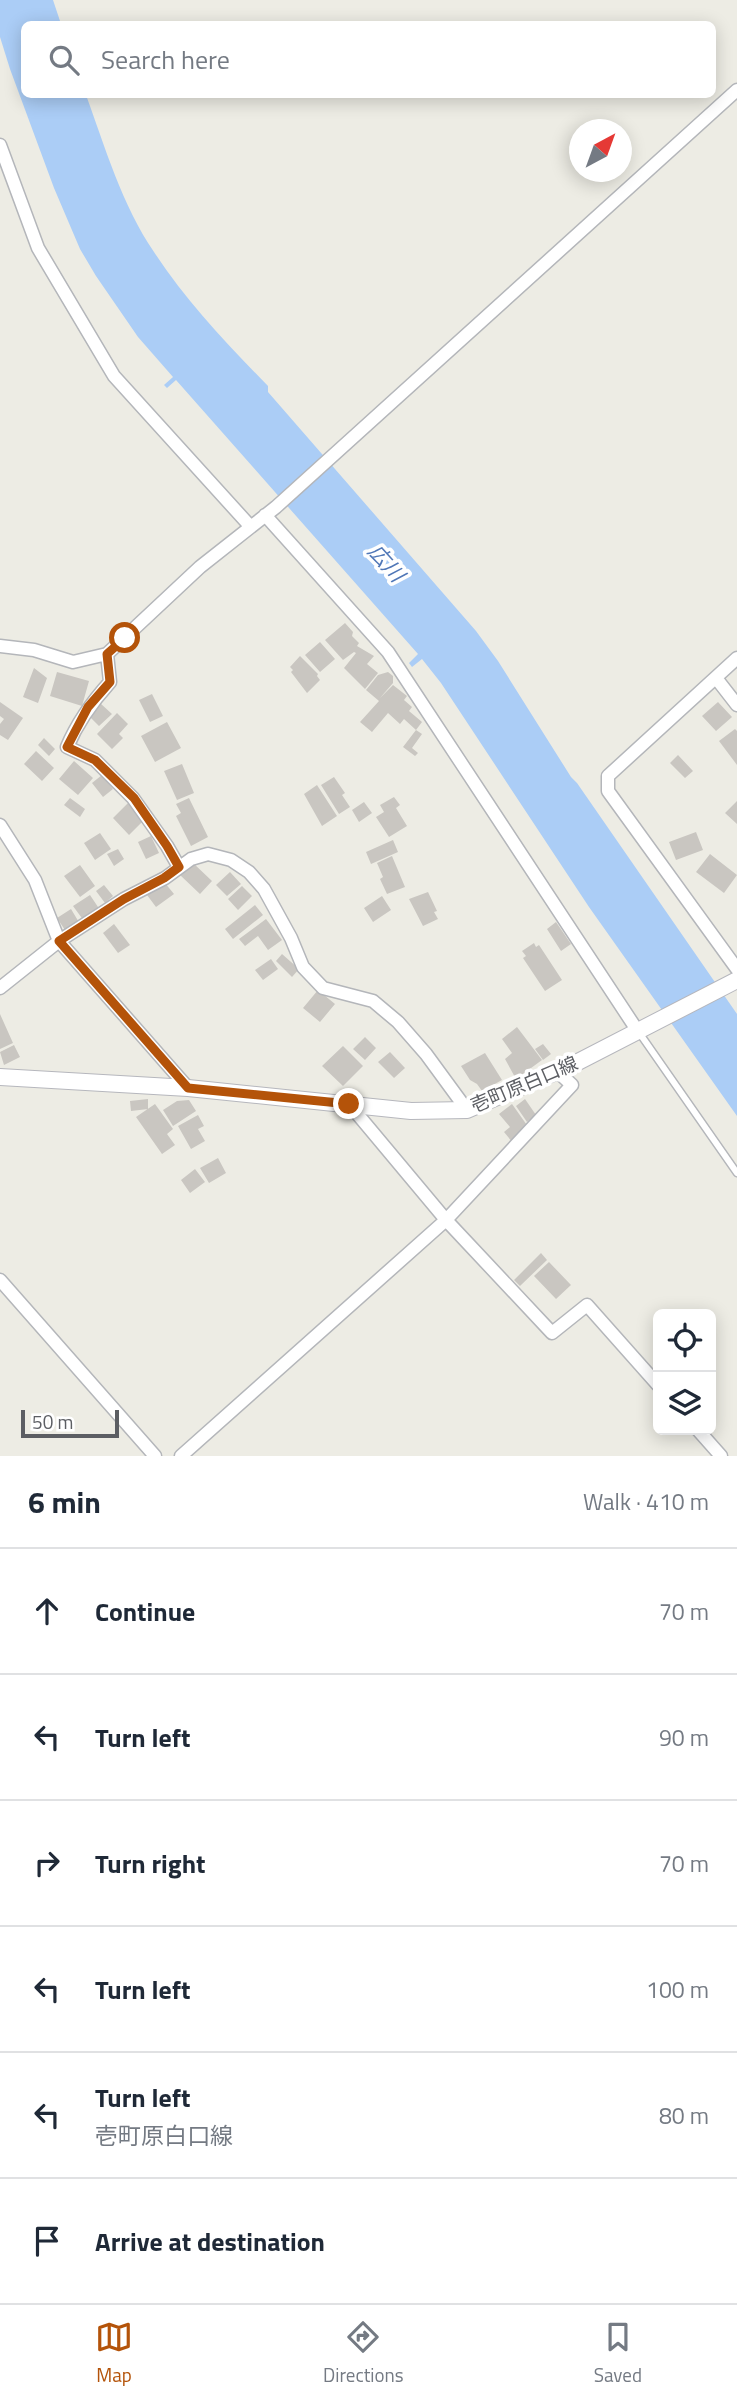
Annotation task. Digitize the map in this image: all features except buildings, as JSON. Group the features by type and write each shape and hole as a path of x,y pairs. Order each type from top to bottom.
{"main road":[{"name":"壱町原白口線","path":"0,1077 188,1088 411,1111 467,1110 574,1064 737,977"}],"street":[{"path":"0,646 34,650 73,662 107,654 200,567 349,441 737,90"},
{"path":"0,145 38,248 114,376 250,526"},
{"path":"270,510 388,652 637,1030"},
{"path":"107,654 110,682 88,707 67,747 95,760 134,798 179,867"},
{"path":"737,658 608,776 608,791 737,977"},
{"path":"716,678 737,705"},
{"path":"0,825 35,880 59,941 188,1088"},
{"path":"0,988 59,941 191,859 208,854 231,860 249,872 264,890 291,938 303,967 323,988 373,1001 398,1022 426,1054 467,1110"},
{"path":"181,1456 446,1220 572,1085 557,1071"},
{"path":"349,1104 446,1220 552,1333 587,1305 653,1379"},
{"path":"0,1280 155,1456"},
{"path":"703,1435 722,1456"}],"lane":[{"path":"637,1030 737,1173"}],"water":[{"name":"広川","path":"0,0 53,0 60,21 21,21 21,98 87,98 123,195 166,270 208,322 268,386 268,392 476,631 498,661 571,777 737,1014 737,1116 589,907 441,683 422,659 412,667 409,663 418,654 176,380 167,388 164,385 173,377 138,337 80,249 54,188 10,69 0,37"}],"route":[{"path":"125,638 107,654 110,682 88,707 75,727 67,747 95,760 134,798 179,867 59,941 188,1088 349,1104"}]}
